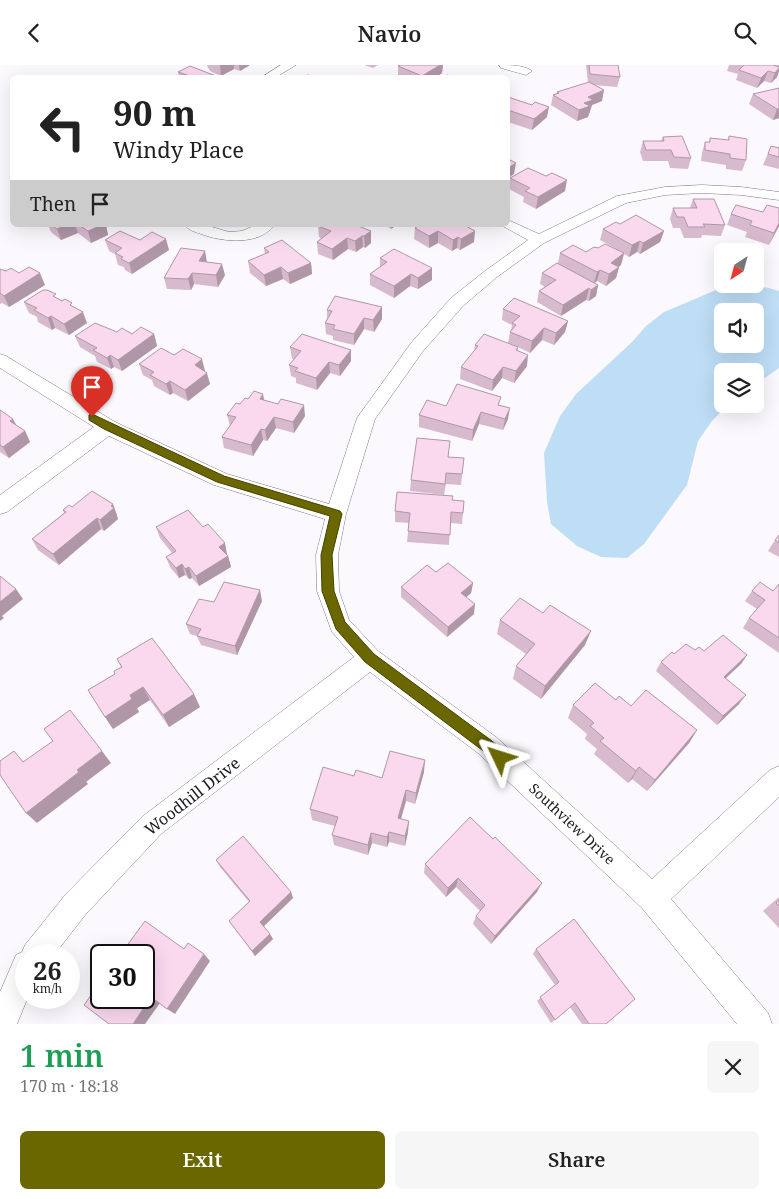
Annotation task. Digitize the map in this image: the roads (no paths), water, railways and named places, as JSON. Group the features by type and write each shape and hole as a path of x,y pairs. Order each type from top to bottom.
{"street":[{"path":"272,75 290,65"},
{"path":"505,65 526,71"},
{"name":"Southview Drive","path":"757,1024 652,898 487,745 370,658 340,625 328,591 327,555 336,514 366,419 417,347 457,302 491,274 538,240 622,199 657,193 702,189 741,191 779,196"},
{"path":"510,225 538,240"},
{"path":"196,227 217,237 234,238 258,231 263,227"},
{"path":"0,360 108,427 221,479 336,514"},
{"path":"0,506 108,427"},
{"name":"Woodhill Drive","path":"44,944 76,904 152,825 370,658"},
{"path":"652,898 779,779"},
{"path":"2,1024 15,992"}],"water":[{"path":"764,287 779,291 779,368 764,379 764,363 714,363 714,413 720,413 698,441 687,485 644,544 627,558 601,557 577,546 551,524 547,502 544,453 560,416 576,394 632,342 646,326 664,312 714,291 714,293 764,293"}]}
